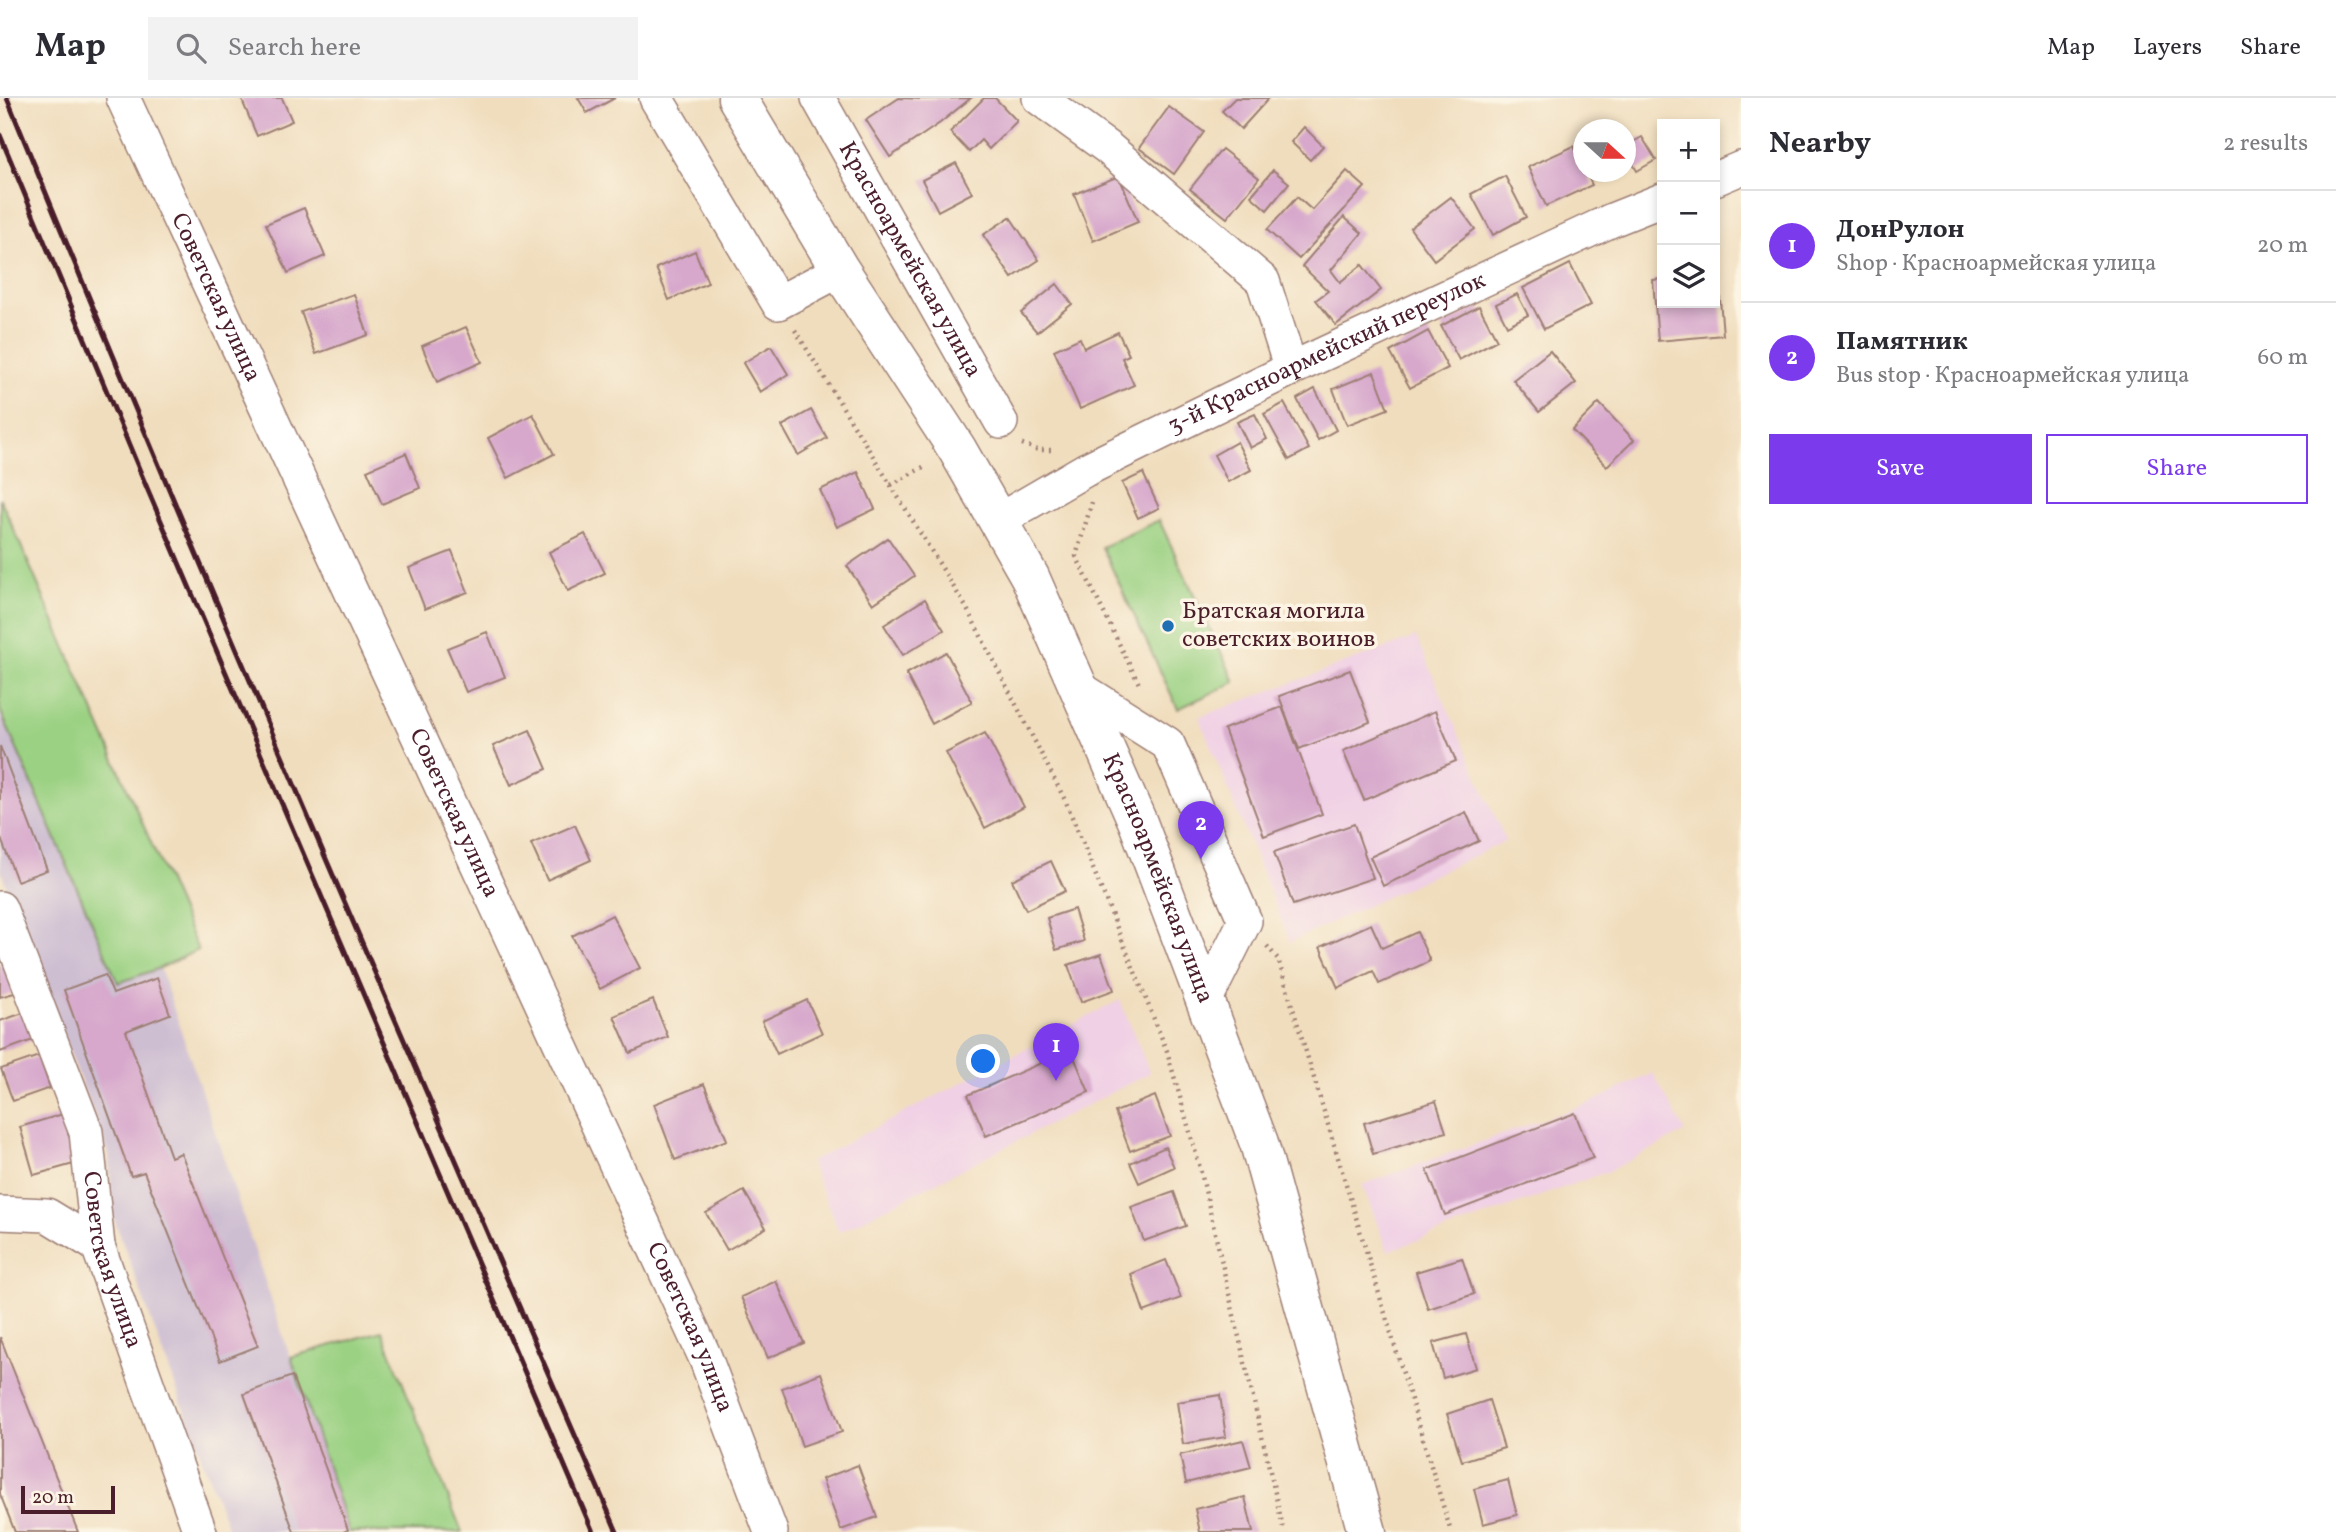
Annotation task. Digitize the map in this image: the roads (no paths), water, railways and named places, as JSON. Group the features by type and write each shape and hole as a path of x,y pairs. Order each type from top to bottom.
{"main road":[{"name":"Красноармейская улица","path":"737,98 840,270 957,449 1030,577 1138,823 1259,1143 1367,1532"}],"street":[{"name":"Советская улица","path":"123,98 705,1357 771,1532"},
{"path":"656,98 778,303 840,270"},
{"name":"Красноармейская улица","path":"818,98 1001,422"},
{"path":"1039,98 1108,148 1263,281 1291,369"},
{"path":"1720,177 1741,168"},
{"name":"3-й Красноармейский переулок","path":"999,520 1085,470 1291,369 1612,220 1657,202"},
{"path":"1078,687 1168,744 1245,922 1205,1000"},
{"name":"Советская улица","path":"0,908 86,1132 98,1246 200,1532"},
{"path":"0,1213 47,1215 98,1246"}],"railway":[{"path":"7,98 232,637 617,1532"},
{"path":"0,135 147,488 593,1532"}],"place":[{"name":"Братская могила советских воинов","path":"1168,626"},
{"name":"Памятник","path":"1201,859"},
{"name":"ДонРулон","path":"1056,1081"}]}
